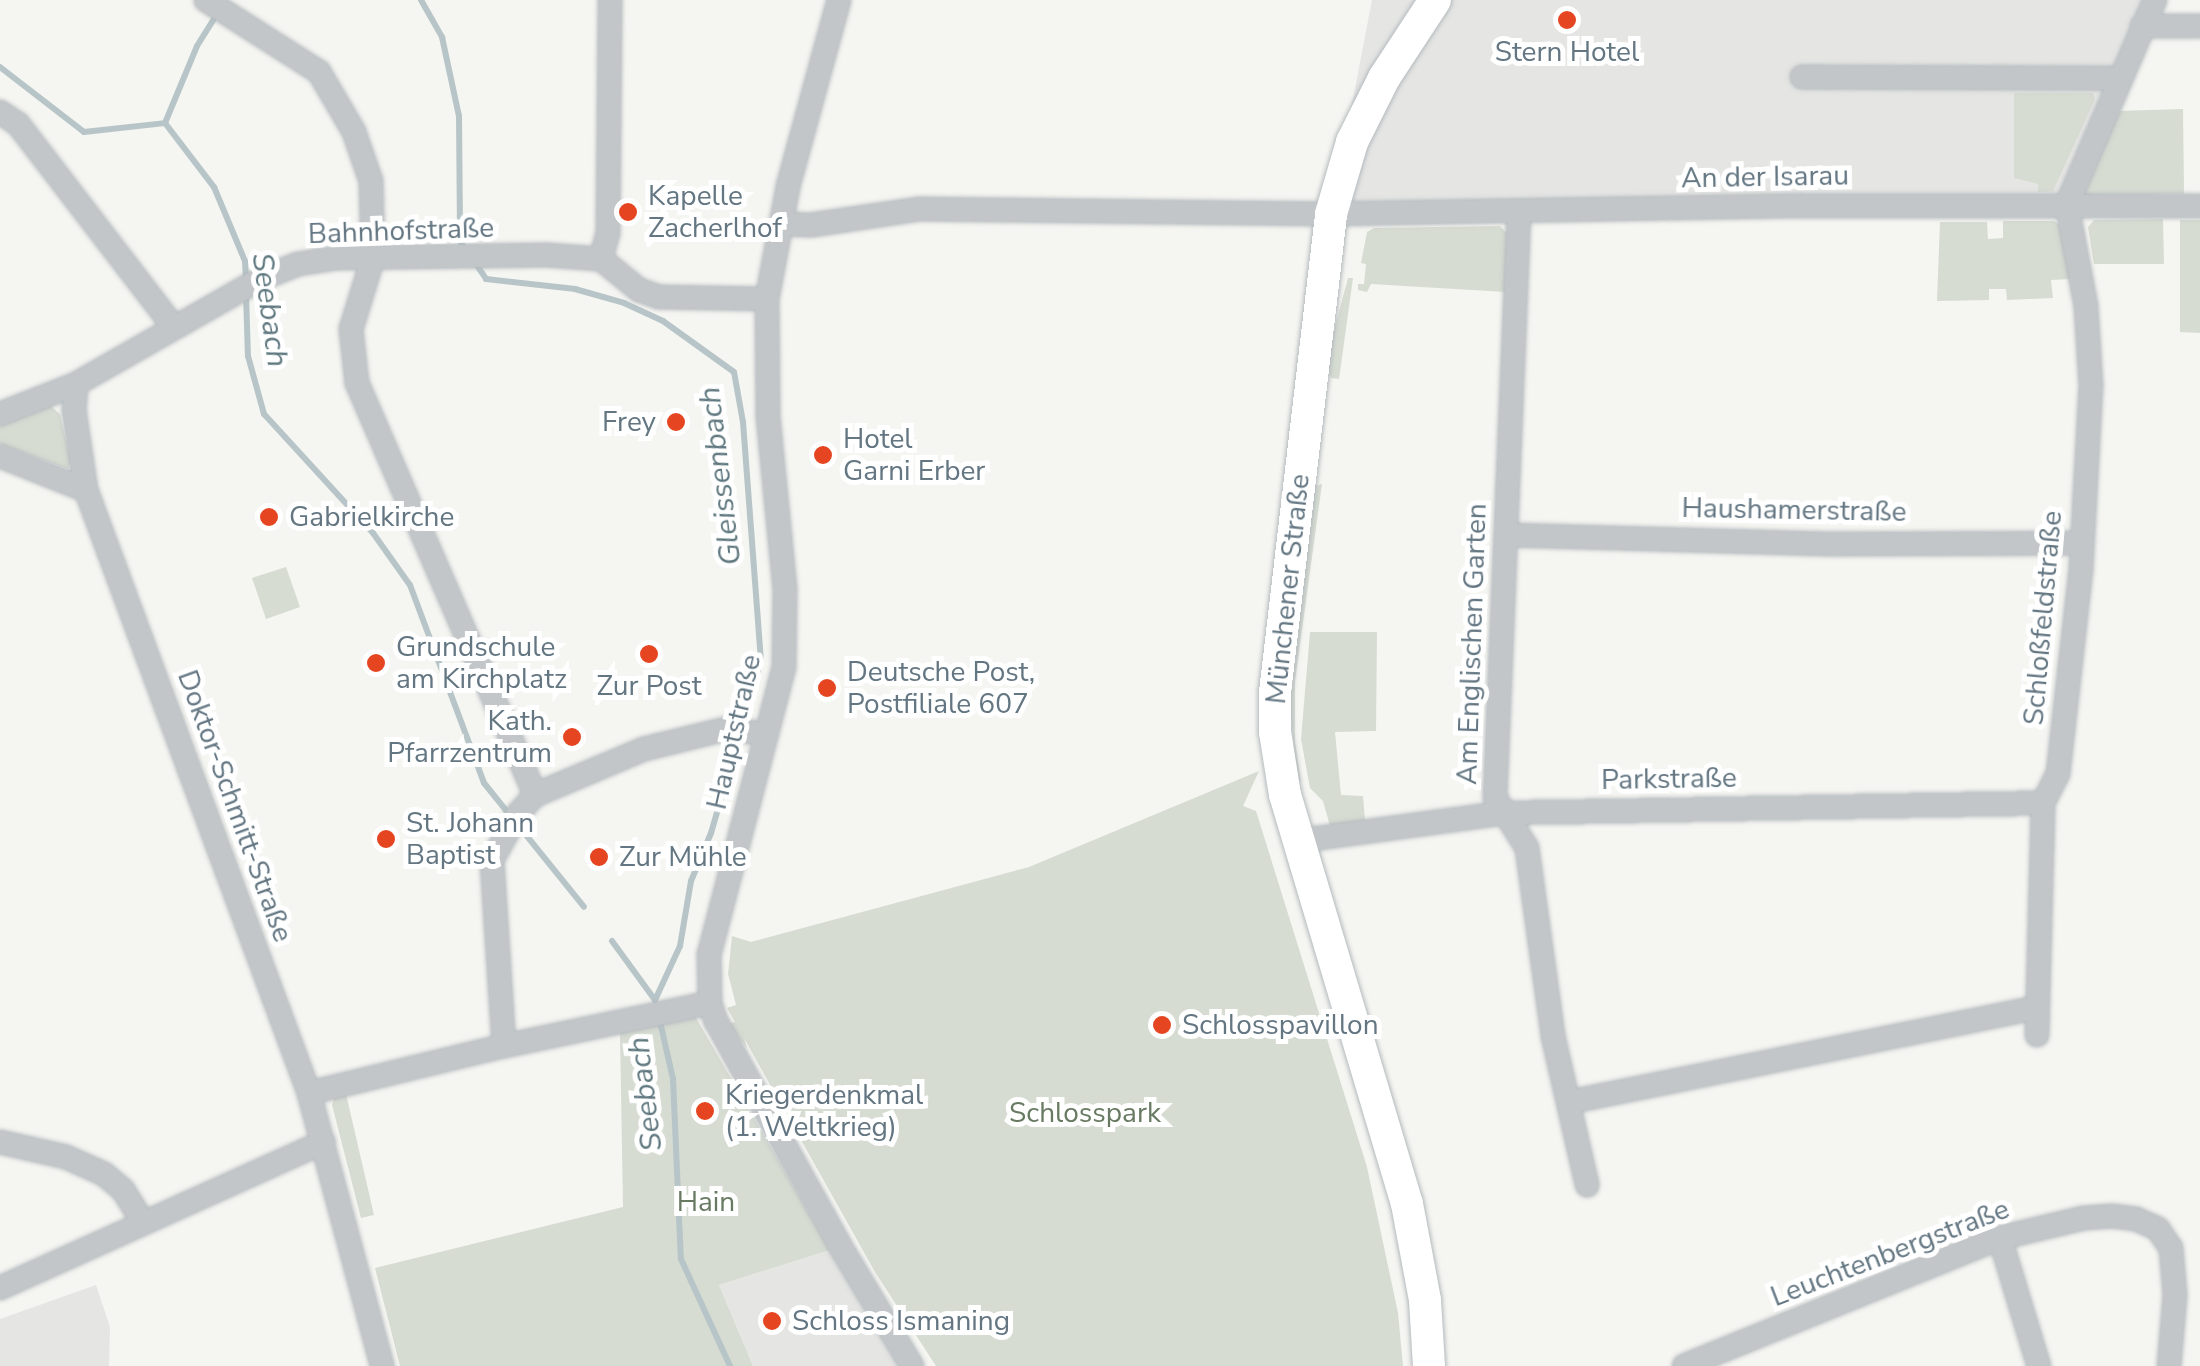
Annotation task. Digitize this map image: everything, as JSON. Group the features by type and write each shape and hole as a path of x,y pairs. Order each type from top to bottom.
{"main road":[{"name":"Münchener Straße","path":"1430,1366 1425,1300 1406,1204 1297,840 1278,754 1274,692 1331,214 1352,142 1384,78 1435,0"}],"street":[{"path":"610,0 608,233 601,259 628,283 659,297 767,299"},
{"name":"Hauptstraße","path":"700,1005 753,732 784,667 785,590 768,416 767,299 781,224 839,0"},
{"path":"2067,205 2155,0"},
{"path":"215,8 318,72 354,132 371,181 373,258 351,328 357,383 535,795"},
{"path":"2142,26 2200,26"},
{"path":"1802,77 2119,78"},
{"path":"0,112 18,124 174,327"},
{"name":"Schloßfeldstraße","path":"2038,1035 2043,802 2058,774 2082,543 2090,386 2086,306 2067,205"},
{"name":"An der Isarau","path":"1331,214 2200,206"},
{"path":"781,224 811,225 919,209 1026,214 1331,214"},
{"name":"Am Englischen Garten","path":"1518,212 1495,797 1527,848 1540,960 1587,1184"},
{"name":"Bahnhofstraße","path":"0,414 76,384 256,281 298,264 373,258 601,259"},
{"name":"Doktor-Schmitt-Straße","path":"76,384 74,410 86,490 309,1094 382,1366"},
{"path":"0,456 86,490"},
{"name":"Haushamerstraße","path":"1506,535 1829,544 2082,543"},
{"path":"504,1046 492,860 513,821 535,795 644,749 700,732 753,732"},
{"name":"Parkstraße","path":"1297,840 1504,813 2043,802"},
{"path":"309,1094 504,1046 700,1005 716,1020 839,1244 912,1366"},
{"path":"1568,1102 2037,1008"},
{"path":"0,1142 66,1157 104,1174 123,1190 143,1222"},
{"path":"0,1288 324,1142"},
{"name":"Leuchtenbergstraße","path":"1696,1364 2000,1238 2084,1218 2136,1219 2158,1229 2172,1248 2175,1271 2170,1366"},
{"path":"2000,1238 2039,1366"}],"shaded area":[{"path":"1372,0 2159,0 2067,205 1331,214"},
{"path":"830,1250 905,1366 753,1366 719,1285"},
{"path":"96,1285 110,1327 109,1366 0,1366 0,1319"}],"green space":[{"path":"2014,93 2093,93 2095,99 2053,191 2038,192 2038,184 2014,178"},
{"path":"2183,109 2184,194 2084,195 2118,111"},
{"path":"2163,219 2164,264 2094,264 2088,227 2094,220"},
{"path":"2180,220 2200,220 2200,333 2180,332"},
{"path":"2003,221 2054,221 2063,227 2070,279 2051,280 2053,298 2007,300 2006,289 1989,289 1989,300 1937,301 1940,222 1987,222 1988,239 2003,238"},
{"path":"1500,226 1508,234 1506,292 1371,284 1367,292 1358,290 1358,284 1364,284 1366,264 1361,263 1367,232 1374,228"},
{"path":"1348,278 1353,278 1339,379 1331,378 1326,366"},
{"path":"51,406 60,414 71,463 68,469 0,444 0,425"},
{"path":"1322,484 1295,681 1295,742 1301,781 1297,782 1287,672 1315,486"},
{"path":"286,567 300,607 266,619 252,578"},
{"path":"1310,632 1377,632 1376,731 1335,732 1341,795 1363,796 1365,821 1330,826 1323,801 1310,788 1301,739"},
{"name":"Schlosspark","path":"1259,771 1243,806 1256,811 1367,1167 1398,1313 1403,1366 936,1366 875,1272 744,1038 747,1048 727,1024 735,1022 727,1008 736,1005 728,974 732,936 751,942 1029,867"},
{"name":"Hain","path":"695,1016 830,1250 719,1285 753,1366 400,1366 375,1268 623,1207 620,1033"},
{"path":"346,1094 374,1215 361,1218 332,1105 334,1098"}],"waterway":[{"name":"Gleissenbach","path":"421,0 442,37 459,116 460,241 466,250"},
{"path":"165,123 197,46 218,12"},
{"name":"Seebach","path":"0,67 84,132 165,123 214,187 245,261 246,281"},
{"name":"Gleissenbach","path":"476,264 486,279 575,289 624,303 663,321 734,372 743,422 761,660 711,833 691,881 680,946 655,1000"},
{"name":"Seebach","path":"246,294 248,356 264,414 373,533 410,585 484,783 584,907"},
{"name":"Seebach","path":"612,941 655,1000"},
{"name":"Seebach","path":"659,1017 673,1079 681,1259 730,1366"}],"place":[{"name":"Stern Hotel","path":"1567,20"},
{"name":"Kapelle Zacherlhof","path":"628,212"},
{"name":"Frey","path":"676,422"},
{"name":"Hotel Garni Erber","path":"823,455"},
{"name":"Gabrielkirche","path":"269,517"},
{"name":"Zur Post","path":"649,654"},
{"name":"Grundschule am Kirchplatz","path":"376,663"},
{"name":"Deutsche Post, Postfiliale 607","path":"827,688"},
{"name":"Kath. Pfarrzentrum","path":"572,737"},
{"name":"St. Johann Baptist","path":"386,839"},
{"name":"Zur Mühle","path":"599,857"},
{"name":"Schlosspavillon","path":"1162,1025"},
{"name":"Kriegerdenkmal (1. Weltkrieg)","path":"705,1111"},
{"name":"Schloss Ismaning","path":"772,1321"}]}
